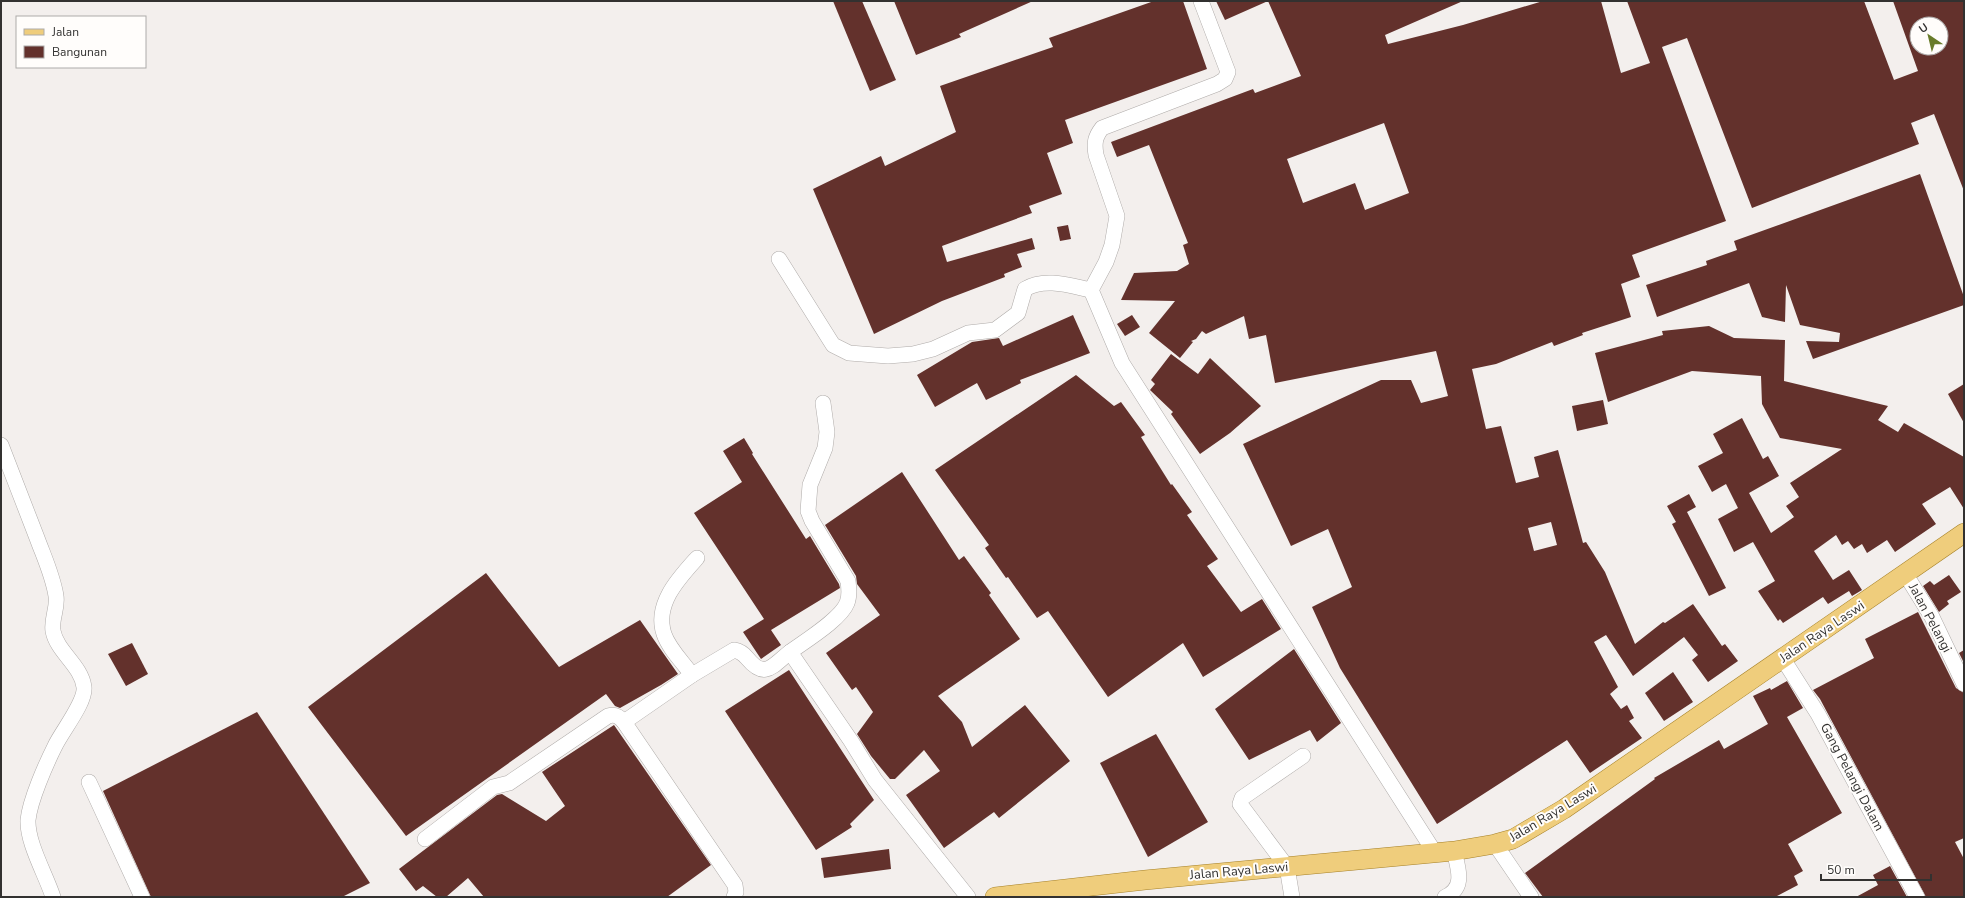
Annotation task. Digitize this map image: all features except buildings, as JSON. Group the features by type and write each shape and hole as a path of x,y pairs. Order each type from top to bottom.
{"main road":[{"name":"Jalan Raya Laswi","path":"995,897 1145,880 1454,851 1495,844 1513,839 1564,809 1906,575 1953,539 1964,533"}],"street":[{"path":"1091,290 1106,262 1112,245 1117,216 1096,155 1094,144 1102,128 1217,84 1225,79 1228,72 1201,1"},
{"path":"779,259 833,345 849,353 888,356 912,354 933,349 968,333 995,330 1018,313 1026,289 1031,285 1054,283 1091,290"},
{"path":"1091,290 1122,363 1435,853"},
{"path":"624,722 692,675 734,650 742,652 755,668 760,670 769,668 842,613 848,602 850,591 848,581 812,521 808,511 810,485 825,448 826,420 823,403"},
{"path":"1,445 52,578 57,606 53,618 53,632 58,643 77,670 84,687 82,697 50,757 32,803 28,820 31,839 53,897"},
{"path":"692,675 664,634 662,612 669,594 697,558"},
{"name":"Jalan Pelangi","path":"1906,575 1932,617 1964,684"},
{"path":"790,652 852,741 875,780 968,897"},
{"name":"Gang Pelangi Dalam","path":"1783,659 1818,714 1917,897"},
{"path":"425,839 493,787 509,783 608,716 617,716 624,722 735,885 736,892 734,897"},
{"path":"1292,897 1287,867 1240,804 1242,798 1303,756"},
{"path":"90,782 142,897"},
{"path":"1495,844 1531,897"},
{"path":"1445,897 1454,891 1460,876 1454,851"}]}
